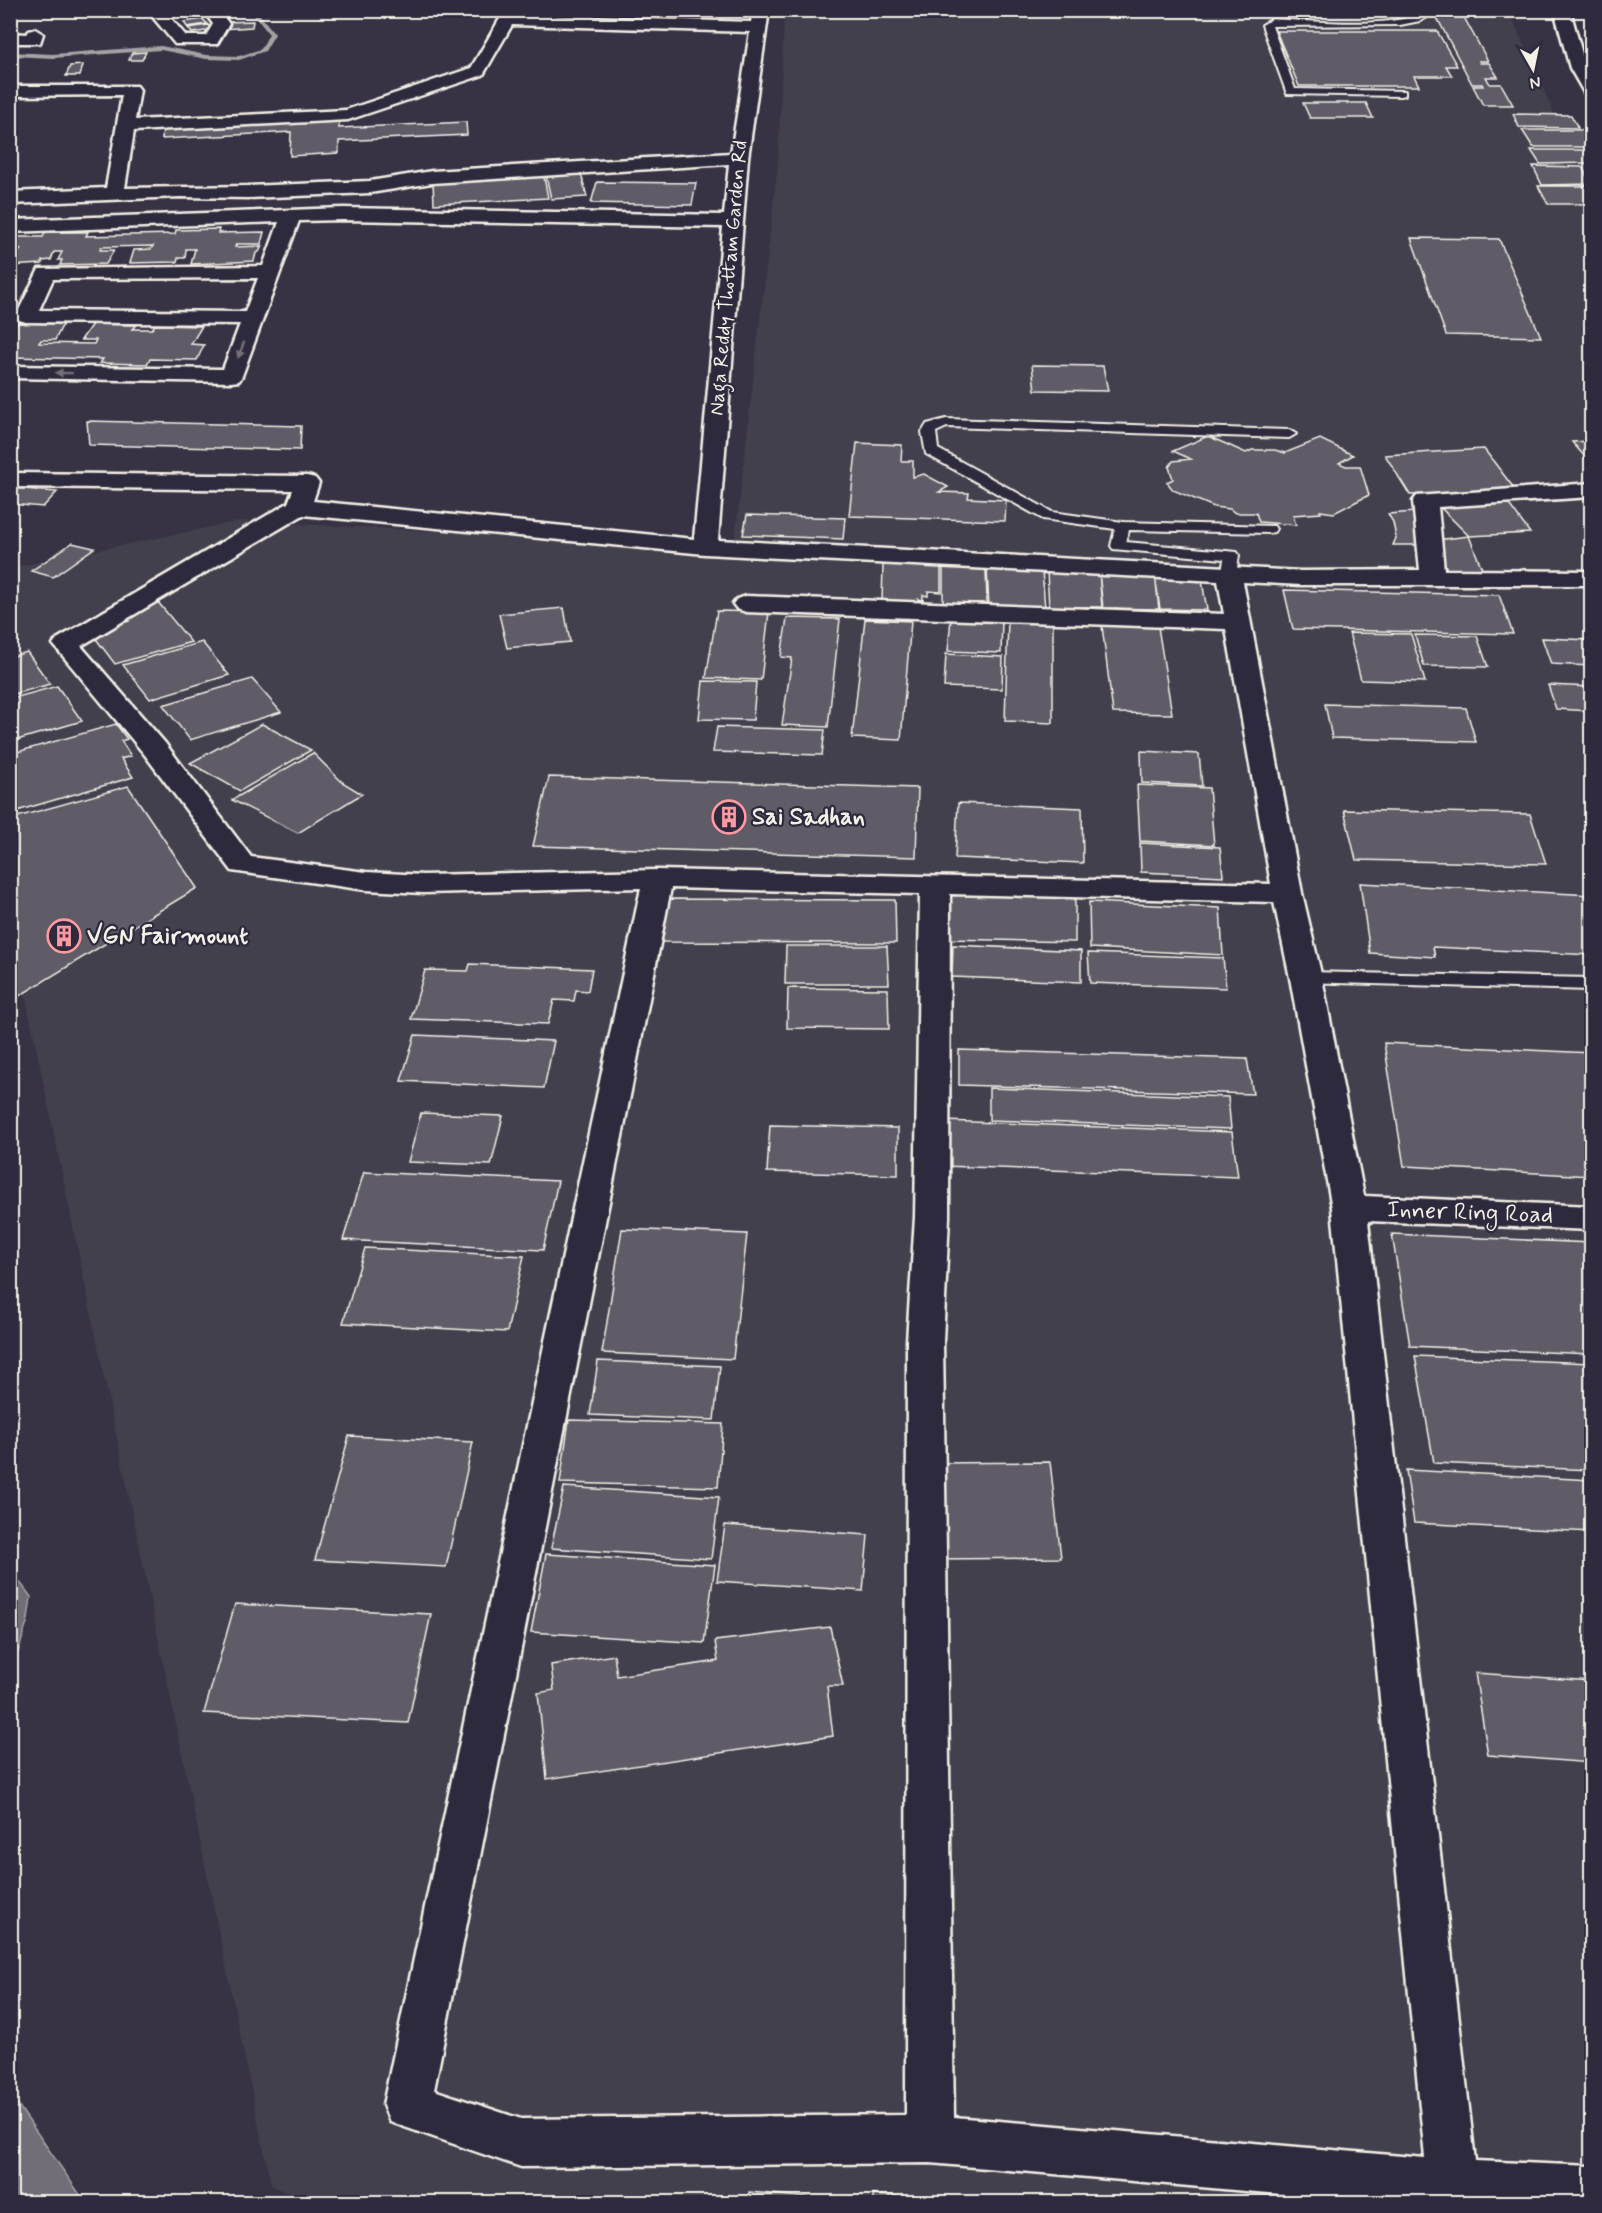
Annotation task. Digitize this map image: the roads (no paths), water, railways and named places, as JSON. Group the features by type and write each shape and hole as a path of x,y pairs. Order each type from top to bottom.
{"street":[{"path":"155,10 181,41 211,41 221,24 212,10"},
{"path":"1562,10 1578,68 1592,93"},
{"path":"125,126 348,115 477,71 510,15 760,19"},
{"name":"Naga Reddy Thottam Garden Rd","path":"705,547 739,158 760,19"},
{"path":"10,38 34,40 36,34"},
{"path":"10,91 131,90 115,193"},
{"path":"10,198 370,187 432,177 739,158"},
{"path":"10,226 343,214 734,221"},
{"path":"14,378 231,376 291,217"},
{"path":"254,318 26,316 46,273 270,272"},
{"path":"58,459 213,464"},
{"path":"10,480 307,483 299,507"},
{"path":"1432,578 1425,501 1592,489"},
{"path":"1287,893 658,879 423,884 366,881 242,865 155,749 66,644 299,507 705,547 1301,578 1364,576 1592,578"},
{"path":"1229,574 1287,893 1306,978 1349,1209 1445,2194"},
{"path":"746,604 1238,622"},
{"path":"658,879 408,2105 522,2143 930,2139 1445,2194 1592,2191"},
{"path":"930,2139 925,1341 932,1217 935,884"},
{"name":"Inner Ring Road","path":"1349,1209 1592,1218"}],"lane":[{"path":"1401,93 1291,92 1267,25 1272,22 1395,22 1423,18 1428,15 1427,10"},
{"path":"1269,529 1123,526 1048,516 931,451 929,432 932,427 946,423 1290,434"},
{"path":"1123,526 1118,546 1232,555 1229,574"},
{"path":"1306,978 1592,984"}],"waterway":[{"path":"10,54 53,56 161,48 206,57 239,58 263,50 272,34 253,10"}],"place":[{"name":"Sai Sadhan","path":"729,817"},
{"name":"VGN Fairmount","path":"64,936"}]}
